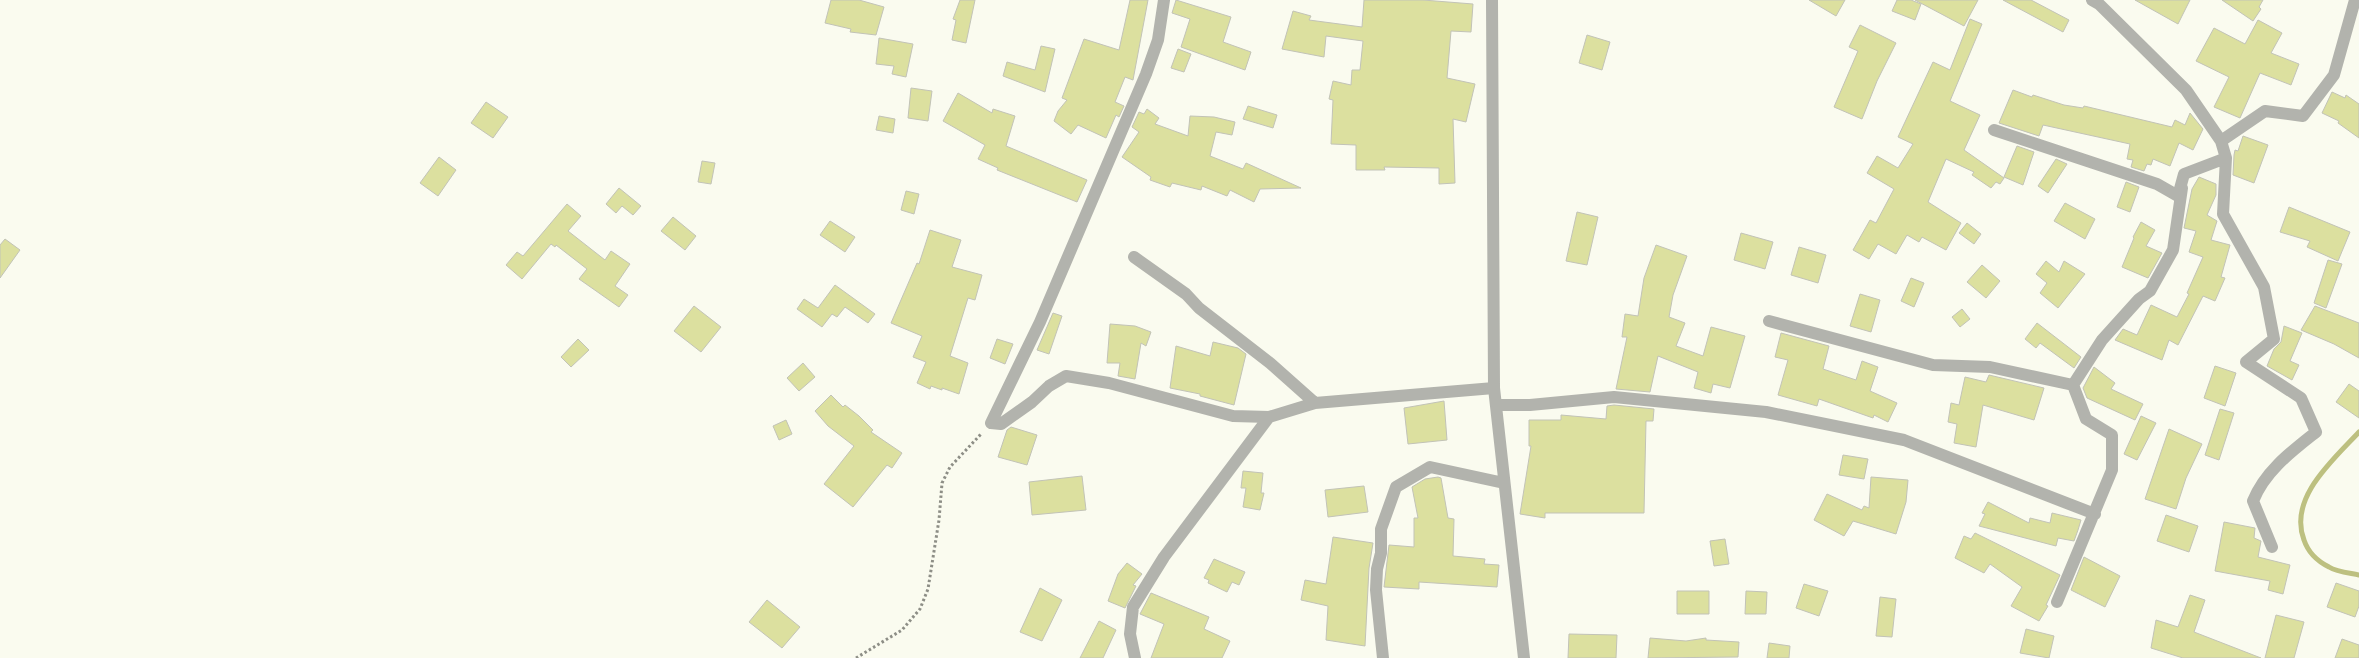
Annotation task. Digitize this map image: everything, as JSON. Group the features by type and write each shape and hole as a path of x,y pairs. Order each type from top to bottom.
{"street":[{"path":"1164,0 1158,40 1146,74 1040,322 991,423 1001,424 1032,402 1049,386 1066,376 1109,384 1233,416 1269,417 1314,403 1494,388"},
{"path":"1492,0 1494,388 1524,658"},
{"path":"2092,0 2099,4 2186,90 2221,141 2226,158 2223,214 2264,287 2274,339 2246,362 2301,398 2316,432 2287,456 2264,480 2259,486 2253,501 2272,547"},
{"path":"2221,141 2265,111 2303,116 2334,75 2355,0"},
{"path":"1994,130 2157,184 2178,196 2184,174"},
{"path":"2184,174 2226,158"},
{"path":"2073,385 2102,340 2139,299 2150,291 2173,250 2184,174"},
{"path":"1134,257 1186,294 1223,328 1270,363 1314,403"},
{"path":"1769,321 1933,365 1990,367 2073,385"},
{"path":"2057,602 2112,470 2112,435 2086,419 2073,385"},
{"path":"1496,405 1530,405 1614,397 1766,412 1904,440 2095,514"},
{"path":"1135,658 1130,634 1133,607 1164,557 1269,417"},
{"path":"1383,658 1376,590 1377,569 1381,553 1381,529 1396,487 1430,467 1504,483"}],"path":[{"path":"856,658 902,630 920,609 928,589 940,520 942,483 950,467 991,423"}],"building":[{"path":"831,0 859,0 884,7 876,35 850,32 851,29 825,23"},
{"path":"960,0 975,0 966,43 952,40 956,20 953,19"},
{"path":"1130,0 1148,0 1133,80 1125,77 1115,102 1124,106 1119,117 1116,115 1106,138 1078,125 1071,134 1054,121 1058,111 1067,100 1062,98 1084,39 1119,50"},
{"path":"1176,0 1231,17 1223,42 1251,52 1245,70 1181,47 1190,19 1172,13"},
{"path":"1364,0 1423,0 1473,4 1471,32 1451,31 1447,78 1475,84 1466,122 1453,119 1455,183 1439,184 1439,168 1384,167 1385,170 1356,170 1356,145 1331,144 1333,100 1329,99 1333,81 1351,85 1352,70 1360,70 1363,41 1326,36 1324,57 1282,49 1293,11 1311,16 1309,20 1362,27"},
{"path":"1809,0 1845,0 1836,16"},
{"path":"1897,0 1911,0 1921,4 1915,20 1892,11"},
{"path":"1915,0 1978,0 1964,26"},
{"path":"2003,0 2031,0 2069,20 2063,32"},
{"path":"2135,0 2190,0 2178,24"},
{"path":"2222,0 2263,0 2259,7 2261,9 2253,21"},
{"path":"1970,19 1982,24 1950,101 1980,115 1964,150 2004,178 2000,184 1996,182 1991,188 1972,175 1974,172 1946,159 1928,202 1961,223 1946,250 1922,237 1919,242 1907,235 1896,254 1878,244 1869,259 1853,250 1870,220 1876,223 1894,189 1867,173 1877,156 1898,168 1913,144 1898,137 1933,62 1950,70"},
{"path":"2258,20 2282,33 2271,53 2299,64 2291,85 2260,73 2240,118 2214,107 2229,77 2196,61 2214,28 2245,44"},
{"path":"1860,25 1896,43 1877,81 1862,119 1834,107 1858,51 1849,47"},
{"path":"1587,35 1610,42 1602,70 1579,63"},
{"path":"879,38 913,44 906,77 892,74 894,66 876,64"},
{"path":"1041,46 1055,49 1045,92 1003,76 1007,62 1035,70"},
{"path":"1178,49 1191,54 1184,72 1171,68"},
{"path":"911,88 932,91 928,121 908,118"},
{"path":"2013,90 2064,105 2083,108 2084,106 2172,127 2175,120 2185,125 2190,113 2203,129 2193,150 2179,143 2170,166 2153,159 2151,165 2147,164 2144,171 2131,167 2133,160 2127,159 2130,144 2043,125 2039,136 1999,123"},
{"path":"2332,92 2345,98 2346,95 2359,104 2359,138 2338,123 2339,121 2322,113"},
{"path":"958,93 992,113 993,109 1015,116 1006,146 1087,180 1077,202 997,170 998,168 978,159 985,145 943,121"},
{"path":"486,102 508,117 493,138 471,123"},
{"path":"1248,106 1277,115 1273,128 1243,119"},
{"path":"1147,109 1159,118 1155,124 1188,136 1190,116 1214,117 1235,122 1232,135 1216,132 1210,156 1243,169 1246,163 1301,188 1260,189 1254,202 1230,190 1227,196 1202,186 1201,190 1172,183 1170,187 1150,180 1151,177 1122,157 1139,132 1132,127 1139,112 1144,114"},
{"path":"879,116 895,119 893,133 876,130"},
{"path":"2243,136 2268,145 2254,183 2233,175 2235,150 2238,151"},
{"path":"2017,146 2034,152 2023,185 2004,177"},
{"path":"439,157 456,170 438,196 420,183"},
{"path":"2056,159 2067,164 2048,193 2038,186"},
{"path":"702,161 715,163 711,184 698,182"},
{"path":"2199,177 2216,184 2216,195 2207,215 2217,221 2211,240 2230,245 2221,277 2225,278 2215,301 2203,296 2178,345 2169,340 2162,360 2115,340 2123,329 2137,335 2151,305 2177,317 2189,294 2187,293 2203,257 2189,252 2196,231 2184,228 2192,189"},
{"path":"2126,182 2139,187 2130,212 2117,207"},
{"path":"619,188 641,206 633,215 622,206 616,213 606,204"},
{"path":"906,191 919,194 914,214 901,210"},
{"path":"2065,203 2095,219 2085,239 2054,221"},
{"path":"567,204 581,216 568,231 605,260 611,251 630,264 615,286 628,295 619,307 579,279 587,269 556,245 555,247 551,244 522,279 506,265 517,252 523,256"},
{"path":"2289,207 2350,232 2338,261 2307,247 2310,241 2280,232"},
{"path":"1577,212 1598,217 1587,265 1566,261"},
{"path":"673,217 696,236 685,250 661,231"},
{"path":"830,221 855,237 845,252 820,235"},
{"path":"2141,222 2155,230 2146,246 2162,253 2148,278 2122,267 2133,237"},
{"path":"1967,223 1981,234 1974,244 1959,233"},
{"path":"930,230 961,240 952,267 982,275 975,300 968,298 950,356 968,363 959,394 931,386 930,389 917,383 926,362 913,357 922,336 891,323 917,263 919,264"},
{"path":"1741,233 1773,242 1765,269 1734,260"},
{"path":"5,239 20,250 0,278 0,245"},
{"path":"1656,245 1687,256 1673,295 1669,317 1685,323 1676,346 1703,356 1711,327 1745,336 1730,388 1713,384 1711,393 1694,388 1698,372 1658,356 1650,392 1616,389 1627,337 1622,337 1625,314 1638,316 1644,278"},
{"path":"1799,247 1826,255 1818,283 1791,275"},
{"path":"2328,260 2342,264 2326,308 2314,303"},
{"path":"2046,261 2059,272 2064,261 2085,274 2058,308 2040,293 2047,283 2036,274"},
{"path":"1982,265 2000,281 1986,298 1967,282"},
{"path":"1911,278 1924,283 1914,307 1901,301"},
{"path":"835,285 875,314 868,323 845,307 837,317 832,314 822,327 797,309 804,299 818,308"},
{"path":"1860,294 1880,300 1871,332 1850,326"},
{"path":"694,306 721,327 701,352 674,331"},
{"path":"2315,306 2359,323 2359,358 2334,344 2301,330"},
{"path":"1962,309 1970,319 1960,327 1952,317"},
{"path":"1053,313 1062,316 1049,354 1037,350"},
{"path":"2037,323 2081,357 2074,368 2040,343 2036,348 2025,339"},
{"path":"1110,324 1135,326 1151,332 1146,346 1141,343 1135,379 1118,376 1120,363 1107,363"},
{"path":"2284,326 2302,333 2290,361 2299,365 2292,380 2267,366 2274,349 2281,342"},
{"path":"1781,333 1829,346 1823,369 1856,380 1862,361 1878,367 1870,391 1897,403 1888,422 1874,415 1873,418 1819,399 1817,406 1778,395 1788,360 1775,357"},
{"path":"578,339 589,350 571,367 561,357"},
{"path":"997,339 1013,344 1005,364 990,358"},
{"path":"1213,342 1238,348 1246,354 1234,405 1200,396 1200,394 1170,388 1176,346 1210,356"},
{"path":"803,363 815,377 799,391 787,378"},
{"path":"2215,366 2236,373 2225,406 2204,398"},
{"path":"2094,367 2115,383 2111,389 2143,404 2135,420 2087,398 2083,388"},
{"path":"1989,375 2044,388 2034,420 1983,405 1976,447 1954,443 1957,424 1948,422 1951,403 1959,405 1965,377 1986,382"},
{"path":"2349,384 2359,391 2359,418 2336,402"},
{"path":"831,395 843,407 845,405 859,416 873,430 871,432 902,453 892,468 887,465 853,507 824,484 854,446 828,426 815,411"},
{"path":"1444,401 1447,440 1408,444 1404,408"},
{"path":"1607,406 1654,409 1653,421 1646,421 1644,513 1545,513 1545,518 1520,514 1531,446 1529,446 1529,420 1561,420 1561,415 1606,419"},
{"path":"2220,409 2234,413 2219,460 2205,455"},
{"path":"2141,416 2156,423 2137,460 2124,454"},
{"path":"786,420 792,434 779,440 773,426"},
{"path":"1011,427 1037,435 1027,465 998,457 1007,430"},
{"path":"2169,429 2202,444 2186,478 2176,509 2145,499"},
{"path":"1843,455 1868,459 1864,479 1839,475"},
{"path":"1243,471 1263,473 1261,493 1264,493 1260,510 1243,507 1246,488 1241,488"},
{"path":"1082,476 1086,510 1032,515 1029,482"},
{"path":"1871,477 1908,480 1906,502 1896,534 1853,521 1844,536 1814,520 1827,494 1862,510 1864,506 1869,508"},
{"path":"1441,478 1448,518 1454,519 1453,556 1485,559 1484,564 1499,565 1497,587 1419,582 1419,589 1384,587 1389,545 1414,547 1414,518 1418,518 1412,487 1425,479"},
{"path":"1364,486 1368,512 1328,517 1325,490"},
{"path":"1988,502 2029,523 2030,518 2050,523 2052,513 2081,520 2074,541 2058,538 2056,546 1979,526 1985,514 1982,513"},
{"path":"2166,515 2198,526 2189,552 2157,541"},
{"path":"2224,522 2255,528 2254,538 2261,541 2258,557 2290,565 2283,594 2268,590 2270,581 2215,571"},
{"path":"1975,533 2060,575 2046,605 2048,606 2039,621 2011,606 2022,587 1990,564 1984,573 1955,558 1964,536 1971,539"},
{"path":"1333,537 1373,543 1369,568 1365,646 1326,640 1328,606 1301,600 1305,580 1326,584"},
{"path":"1725,539 1729,564 1714,566 1710,541"},
{"path":"2084,557 2120,576 2105,607 2071,590"},
{"path":"1214,559 1245,572 1239,585 1232,582 1227,592 1208,583 1209,580 1204,578"},
{"path":"1127,563 1142,574 1133,585 1136,586 1125,608 1108,601 1118,574"},
{"path":"2336,583 2359,591 2359,606 2355,617 2327,607"},
{"path":"1804,584 1828,591 1819,616 1796,608"},
{"path":"1040,588 1062,600 1042,641 1020,632"},
{"path":"1677,591 1709,591 1709,614 1677,614"},
{"path":"1746,591 1767,592 1766,614 1745,614"},
{"path":"1151,593 1209,617 1204,629 1230,641 1222,658 1151,658 1164,624 1140,614"},
{"path":"2190,595 2205,600 2194,632 2261,658 2183,658 2151,648 2156,620 2178,627"},
{"path":"1880,597 1896,599 1892,637 1876,636"},
{"path":"767,600 800,627 782,648 749,622"},
{"path":"2276,615 2304,622 2294,658 2265,658"},
{"path":"1099,621 1116,630 1103,658 1080,658"},
{"path":"2026,629 2054,636 2049,658 2020,653"},
{"path":"1569,634 1617,635 1616,658 1568,658"},
{"path":"1650,638 1686,641 1706,638 1706,640 1739,642 1738,657 1648,658"},
{"path":"2342,639 2359,645 2359,658 2335,658"},
{"path":"1769,643 1790,646 1789,658 1767,658"}],"waterway":[{"path":"2359,432 2326,467 2316,481 2302,509 2301,524 2304,540 2317,559 2336,570 2359,575"}]}
